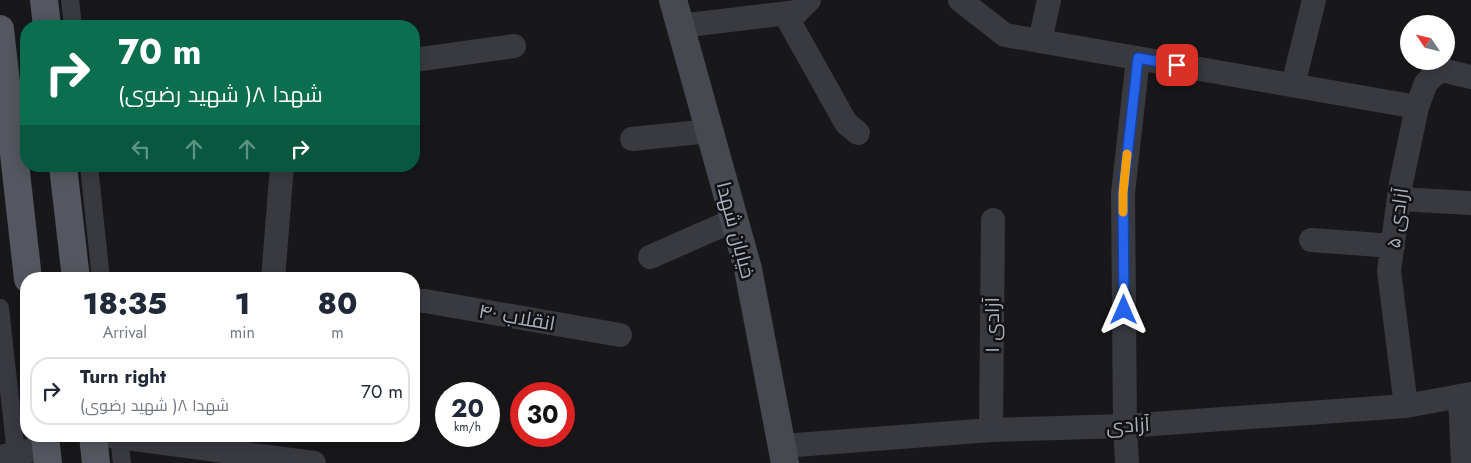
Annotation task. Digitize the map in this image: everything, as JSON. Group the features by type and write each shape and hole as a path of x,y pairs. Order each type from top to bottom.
{"main road":[{"path":"44,0 46,20"},
{"name":"خیابان شهدا","path":"673,0 748,269 784,455"},
{"path":"0,29 8,164 27,272"},
{"path":"64,172 75,272"},
{"path":"96,463 107,442"}],"street":[{"path":"70,0 72,20"},
{"path":"680,26 797,12 808,0"},
{"path":"960,0 1005,35 1417,108"},
{"path":"1040,41 1049,0"},
{"path":"1293,86 1314,0"},
{"path":"785,14 846,123 858,133"},
{"path":"420,59 514,46"},
{"path":"1127,463 1123,193 1138,58"},
{"name":"آزادی ۵","path":"1406,406 1389,272 1399,199 1417,108 1426,83 1437,72 1446,71 1471,77"},
{"path":"632,139 709,131"},
{"path":"90,172 100,272"},
{"path":"273,272 281,172"},
{"path":"1399,199 1471,203"},
{"path":"650,257 734,220"},
{"name":"آزادی ۱","path":"991,430 993,220"},
{"path":"1311,240 1393,246"},
{"name":"انقلاب ۴۰","path":"420,302 620,335"},
{"path":"0,308 11,458 47,449"},
{"path":"1464,463 1465,395"},
{"name":"آزادی","path":"784,455 991,430 1125,426 1406,406 1465,395"},
{"path":"113,442 122,463"},
{"path":"155,442 314,463"}],"slow traffic":[{"path":"1123,212 1127,154"}],"route":[{"path":"1124,310 1123,193 1138,58 1177,65"}]}
